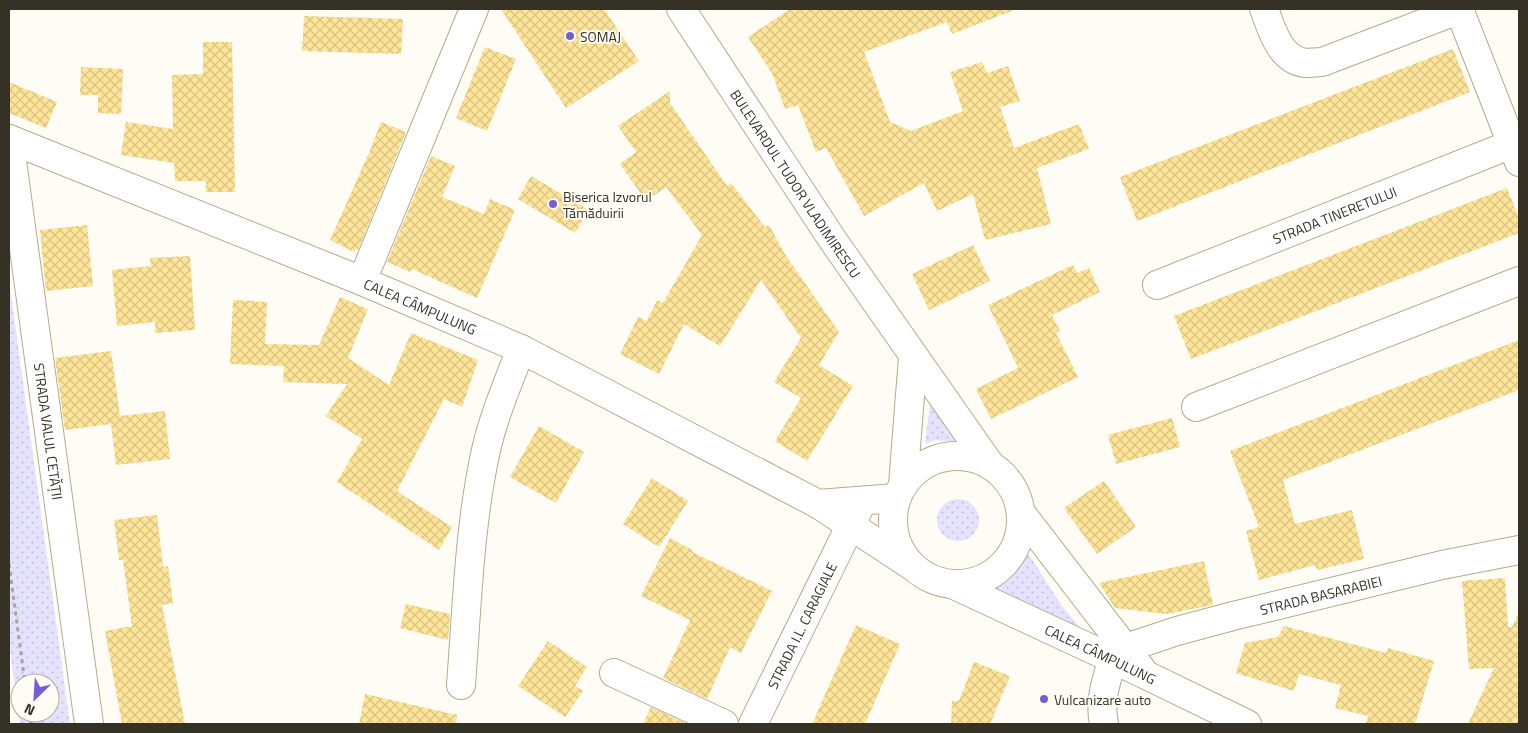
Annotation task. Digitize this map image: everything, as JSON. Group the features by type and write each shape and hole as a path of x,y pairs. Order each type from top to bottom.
{"street":[{"path":"362,282 474,9"},
{"name":"BULEVARDUL TUDOR VLADIMIRESCU","path":"682,9 832,239 991,466"},
{"name":"STRADA TINERETULUI","path":"1157,284 1515,153 1460,9 1322,62 1305,63 1291,58 1277,42 1264,9"},
{"name":"CALEA CÂMPULUNG","path":"9,139 362,282 521,349 818,504 912,566"},
{"name":"STRADA VALUL CETĂȚII","path":"9,139 89,724"},
{"path":"1196,407 1519,281"},
{"path":"461,685 474,517 495,417 521,349"},
{"path":"818,504 862,501 900,492 919,468 934,460 954,456 972,458 991,466 1004,476 1017,497 1021,513 1020,530 1016,546 1002,566 988,576 976,582 952,584 932,579 920,573 901,551 894,534 892,516 900,492 913,357"},
{"name":"STRADA I.L. CARAGIALE","path":"753,724 862,501"},
{"path":"1021,513 1120,653 1103,691 1101,710 1104,724"},
{"name":"STRADA BASARABIEI","path":"1120,653 1177,631 1233,616 1442,565 1519,550"},
{"name":"CALEA CÂMPULUNG","path":"952,584 1120,653 1146,675 1247,724"},
{"path":"614,673 724,724"}],"path":[{"path":"9,564 24,673"}],"shaded area":[{"path":"9,280 70,724 20,724 60,723 60,673 13,673 9,643"},
{"path":"931,396 957,442 936,440 925,444"},
{"path":"962,499 970,502 976,508 979,520 976,532 970,538 954,541 946,538 940,532 937,516 940,508 946,502"},
{"path":"1026,550 1062,606 1089,638 992,588 1014,573"}],"building":[{"name":"SOMAJ","path":"501,9 604,9 639,61 566,108"},
{"path":"790,9 1012,9 1012,11 952,34 947,22 864,52 890,122 911,131 963,111 950,72 982,62 987,73 1008,66 1020,101 1000,107 1014,148 1079,124 1089,149 1037,168 1051,224 985,240 973,194 937,211 924,183 864,216 826,148 816,152 798,105 785,109 772,73 748,37"},
{"path":"304,16 403,19 401,54 302,51"},
{"path":"203,42 232,42 235,192 206,192 206,181 175,181 174,163 121,155 126,122 173,129 172,75 203,74"},
{"path":"485,47 516,59 487,131 456,118"},
{"path":"1453,49 1470,92 1137,221 1120,177"},
{"path":"81,67 123,69 121,114 98,113 98,95 80,95"},
{"path":"9,82 57,102 46,128 9,113"},
{"path":"670,91 670,103 727,186 731,183 765,227 769,225 786,256 839,332 819,365 853,386 807,461 775,441 801,398 774,382 801,338 761,280 720,346 684,324 659,374 620,354 638,317 647,321 657,300 663,303 702,235 666,187 646,201 620,164 636,152 618,126"},
{"path":"381,122 406,132 358,250 356,249 354,252 330,240"},
{"path":"431,156 455,166 442,197 484,214 490,199 515,210 477,298 412,269 410,272 387,262"},
{"name":"Biserica Izvorul Tămăduirii","path":"531,176 589,210 575,233 518,199"},
{"path":"1507,188 1519,218 1519,233 1191,359 1174,316"},
{"path":"87,225 93,286 46,291 40,230"},
{"path":"973,245 990,281 929,310 912,274"},
{"path":"190,256 195,330 155,333 155,322 117,326 112,270 151,266 150,258"},
{"path":"1073,265 1077,273 1089,268 1100,292 1052,315 1060,331 1056,333 1078,377 991,419 976,389 1018,368 988,305"},
{"path":"340,297 368,309 348,358 389,385 411,333 478,360 462,407 444,399 397,491 452,527 439,550 337,482 362,439 326,416 347,384 283,382 284,366 230,364 233,300 267,302 265,344 319,345"},
{"path":"1519,340 1519,390 1283,480 1295,524 1352,510 1364,559 1317,570 1315,565 1259,580 1246,531 1259,527 1230,451"},
{"path":"111,351 120,416 165,411 170,459 116,465 111,424 65,430 55,358"},
{"path":"1172,418 1180,447 1116,464 1108,435"},
{"path":"539,426 584,452 556,503 510,477"},
{"path":"652,478 688,501 659,547 623,524"},
{"path":"1104,481 1136,527 1097,554 1064,508"},
{"path":"157,515 163,567 168,566 173,603 162,605 185,724 122,724 105,631 132,626 123,560 119,560 114,520"},
{"path":"670,538 692,550 692,552 772,591 741,653 730,647 707,699 663,678 690,620 641,596"},
{"path":"1204,561 1213,605 1166,614 1115,608 1099,583"},
{"path":"1505,578 1508,627 1512,627 1519,612 1519,724 1468,724 1494,668 1469,669 1462,581"},
{"path":"406,604 450,614 448,640 400,628"},
{"path":"856,625 900,644 865,724 812,724"},
{"path":"1284,626 1386,653 1388,648 1434,661 1415,724 1366,724 1368,716 1335,708 1341,685 1299,674 1294,691 1236,673 1245,643 1278,637"},
{"path":"548,641 587,667 575,686 583,691 565,717 518,686"},
{"path":"974,662 1010,676 990,724 951,724 952,701 959,701"},
{"path":"365,694 457,715 456,724 359,724"},
{"path":"651,707 687,724 643,724"}],"place":[{"name":"SOMAJ","path":"570,36"},
{"name":"Biserica Izvorul Tămăduirii","path":"553,204"},
{"name":"Vulcanizare auto","path":"1044,699"}]}
